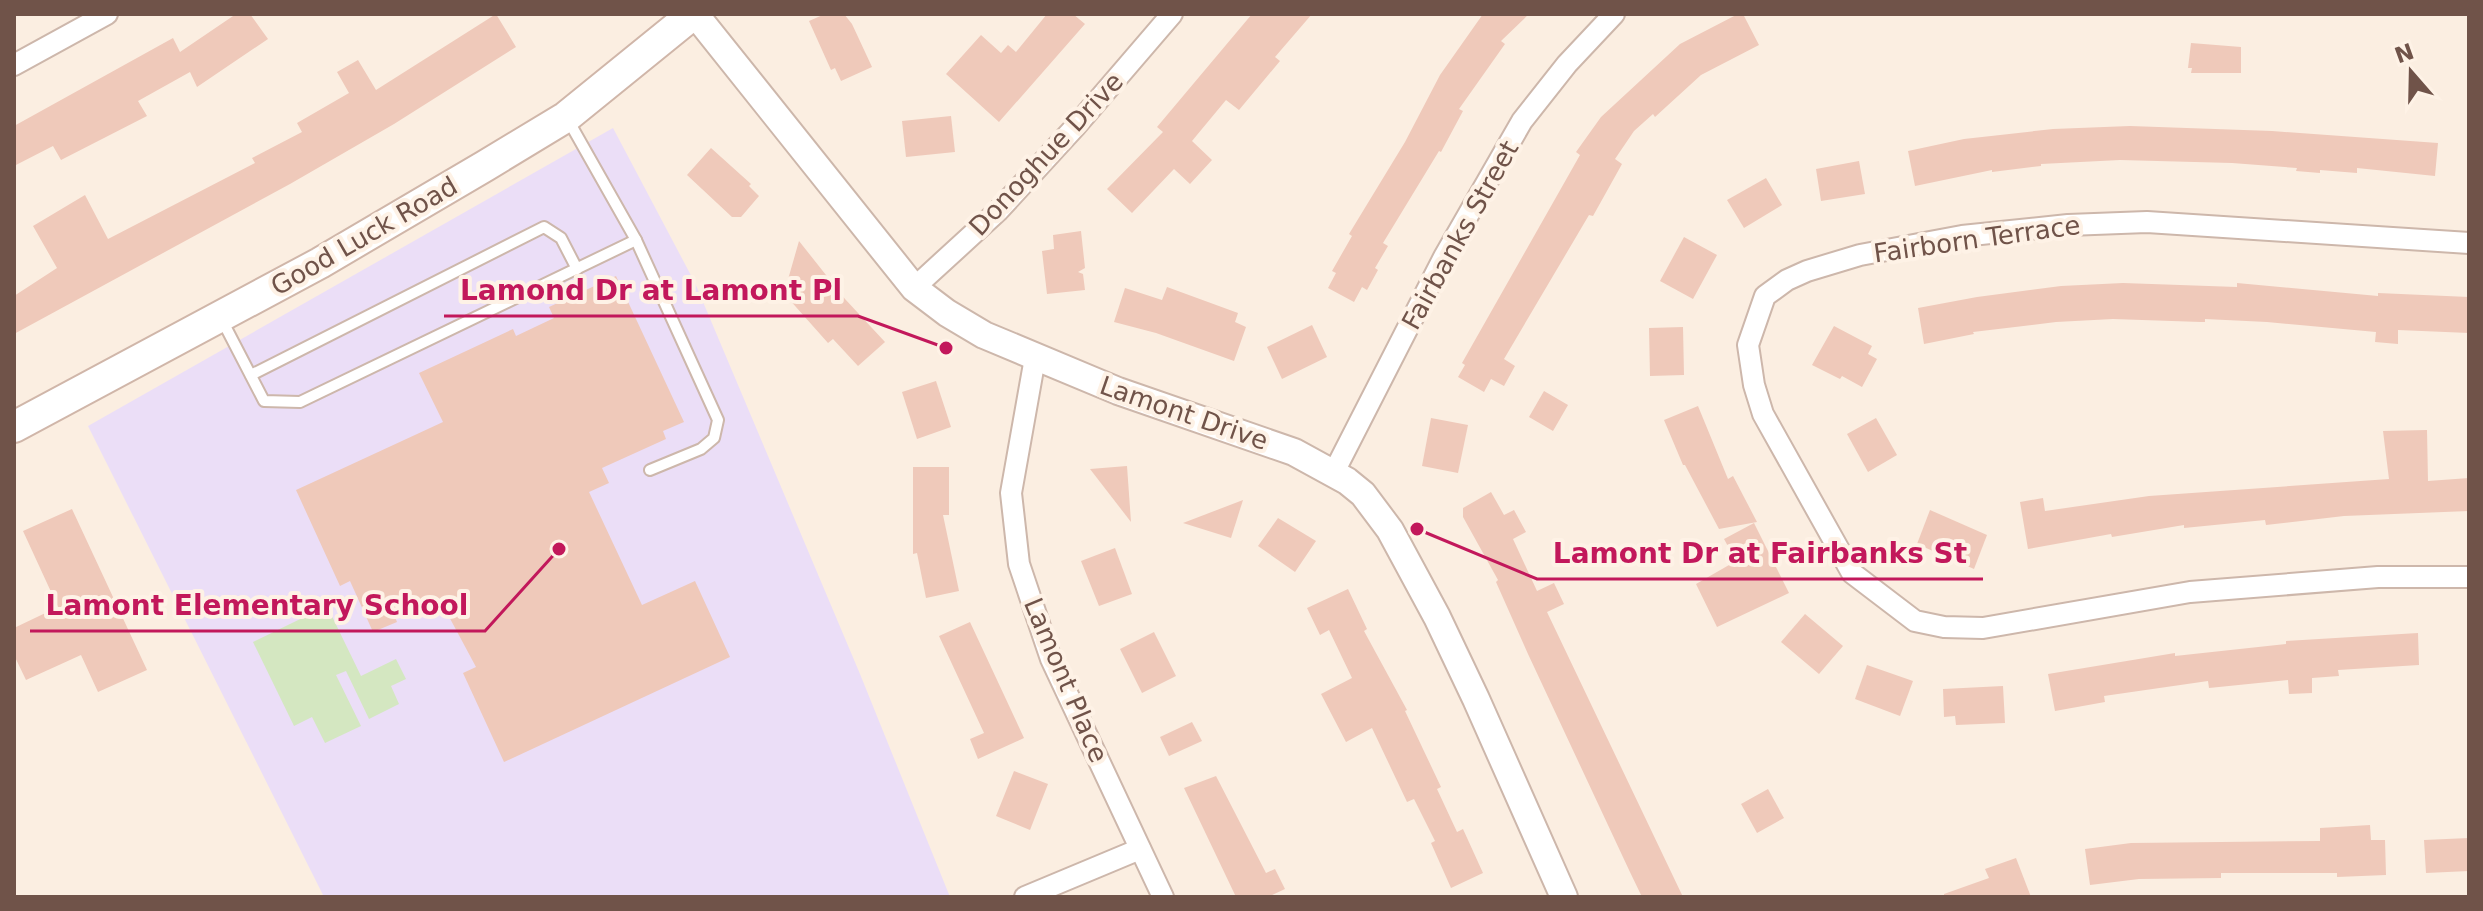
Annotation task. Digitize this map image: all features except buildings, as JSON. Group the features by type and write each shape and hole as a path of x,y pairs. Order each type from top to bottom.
{"main road":[{"name":"Good Luck Road","path":"14,427 221,317 429,200 566,117 694,14"}],"street":[{"path":"14,65 107,14"},
{"name":"Lamont Drive","path":"694,14 914,288 947,313 984,335 1035,358 1118,391 1294,452 1363,494 1390,530 1409,564 1476,699 1564,897"},
{"name":"Donoghue Drive","path":"914,288 998,211 1172,14"},
{"name":"Fairbanks Street","path":"1333,474 1444,257 1522,121 1567,64 1614,14"},
{"name":"Fairborn Terrace","path":"2469,243 2147,222 2068,225 1962,236 1860,255 1787,280 1765,296 1748,345 1754,385 1763,414 1852,573 1915,621 1944,627 1983,628 2190,592 2378,577 2469,577"},
{"name":"Lamont Place","path":"1035,358 1011,493 1019,564 1051,659 1163,897"},
{"path":"1025,897 1140,849"}],"lane":[{"path":"566,117 636,240 718,420 714,438 701,449 650,470"},
{"path":"251,375 544,227 561,238 577,269"},
{"path":"221,317 264,401 300,402 636,240"}],"shaded area":[{"path":"613,128 695,283 860,674 950,897 324,897 88,426"}],"green space":[{"path":"327,606 361,676 396,659 406,679 391,686 399,704 369,719 346,671 336,675 361,726 325,743 312,717 294,726 253,642"}],"place":[{"name":"Lamond Dr at Lamont Pl","path":"946,348"},
{"name":"Lamont Dr at Fairbanks St","path":"1417,529"},
{"name":"Lamont Elementary School","path":"559,549"}]}
